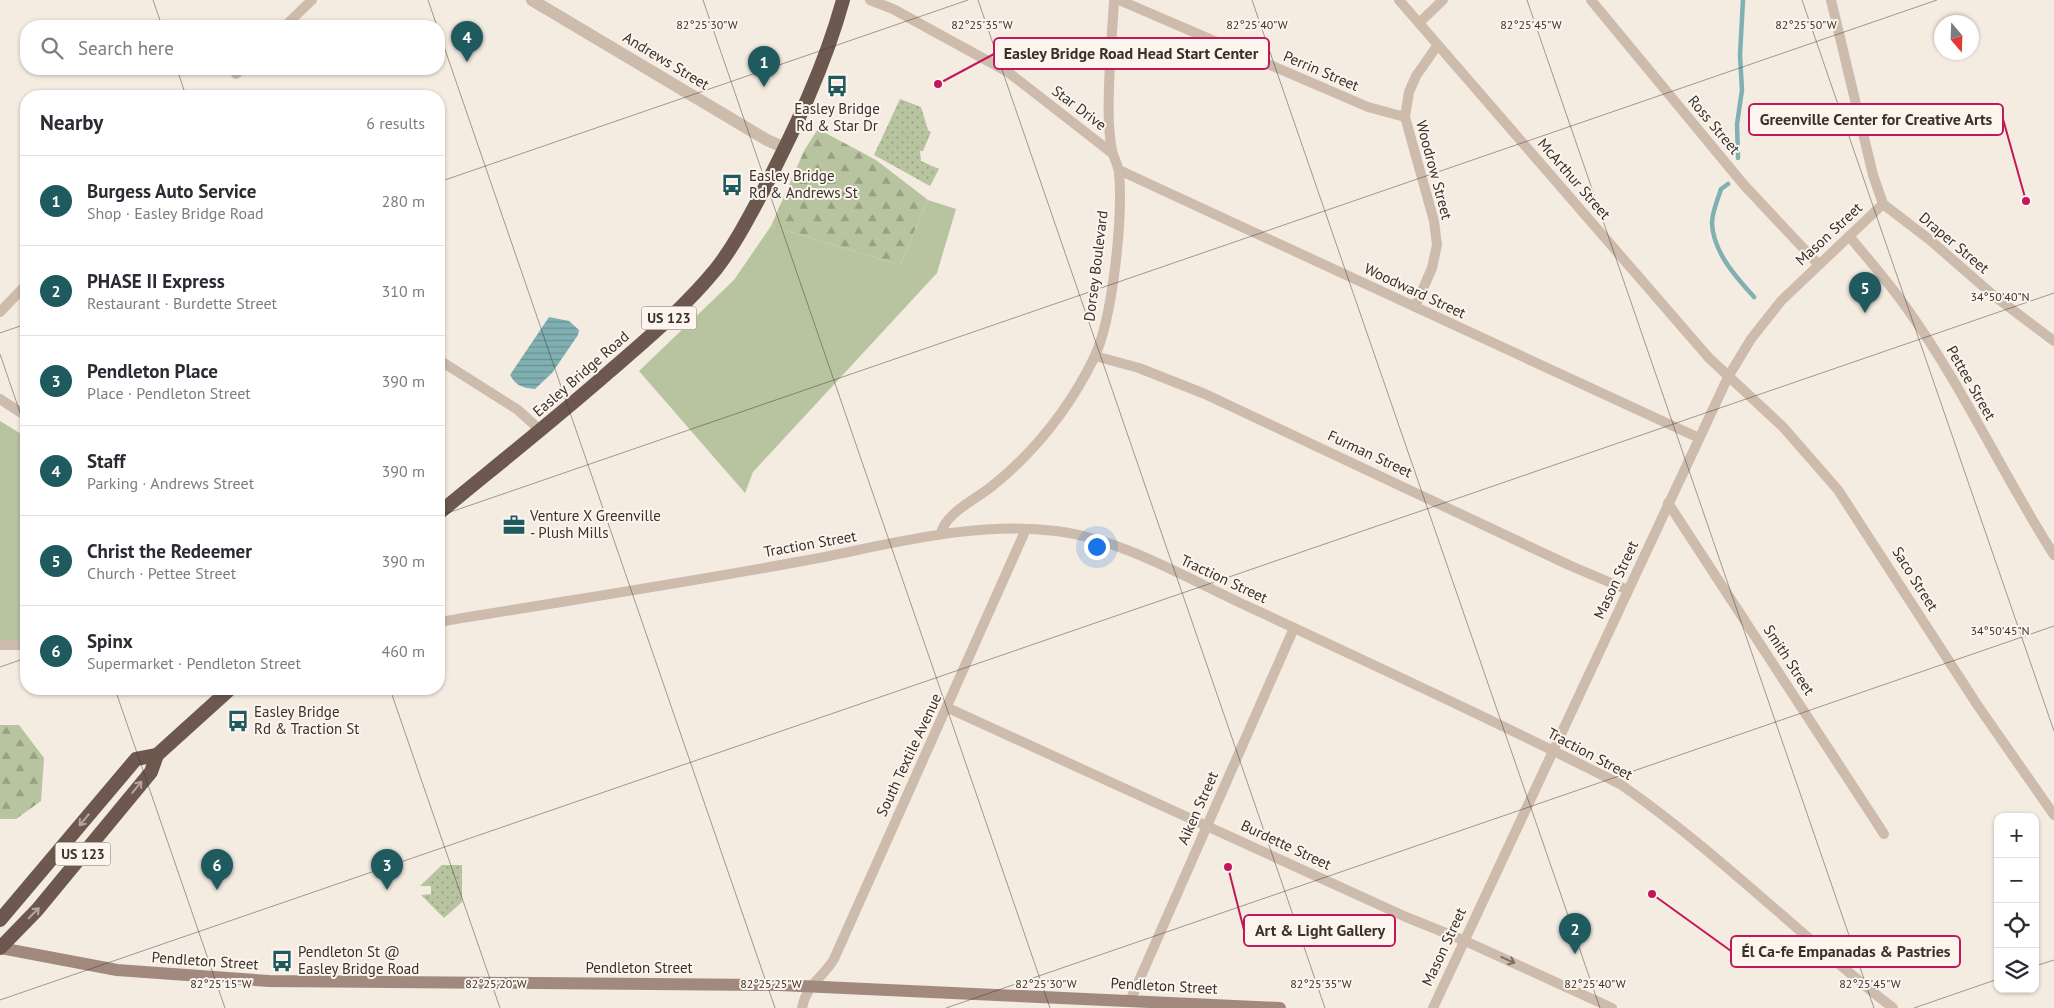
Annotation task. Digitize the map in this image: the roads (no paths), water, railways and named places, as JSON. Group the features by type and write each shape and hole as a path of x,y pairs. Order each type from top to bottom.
{"highway":[{"name":"Easley Bridge Road","path":"445,508 541,431 684,304 716,268 747,220 785,148 820,65 842,0"},
{"name":"US 123","path":"0,948 37,910 151,772 157,755 223,695"},
{"name":"US 123","path":"0,920 136,759 157,755"}],"main road":[{"name":"Pendleton Street","path":"0,948 117,970 269,981 736,984 1280,1008"}],"street":[{"path":"291,20 312,0"},
{"name":"Andrews Street","path":"532,0 767,140 785,148"},
{"name":"Star Drive","path":"870,0 921,24 1008,72 1112,153"},
{"name":"Dorsey Boulevard","path":"941,534 942,527 954,515 1008,474 1040,442 1056,422 1095,356 1111,296 1119,202 1119,170 1112,153 1109,123 1114,0"},
{"name":"Perrin Street","path":"1118,0 1368,107 1404,117"},
{"name":"McArthur Street","path":"1399,0 1709,358 1728,377"},
{"path":"1419,23 1443,0"},
{"name":"Ross Street","path":"1591,0 1744,185 1818,264"},
{"path":"1831,0 1873,175 1883,204"},
{"name":"Woodrow Street","path":"1415,307 1432,268 1436,245 1434,222 1404,117 1412,84 1437,46"},
{"name":"Woodward Street","path":"1119,170 1699,438"},
{"name":"Mason Street","path":"1433,1008 1463,940 1728,377 1766,318 1818,264 1883,204"},
{"name":"Draper Street","path":"1883,204 1930,240 1993,295 2054,341"},
{"name":"Pettee Street","path":"1849,236 1903,303 1941,360 2022,504 2054,555"},
{"path":"0,312 20,291"},
{"name":"Furman Street","path":"1095,356 1139,368 1205,394 1571,566 1628,590"},
{"path":"445,364 518,410 541,431"},
{"name":"Saco Street","path":"1728,377 1783,426 1838,490 1978,706 2054,815"},
{"path":"0,399 20,412"},
{"name":"Smith Street","path":"1668,503 1683,523 1884,834"},
{"name":"Traction Street","path":"445,621 795,563 941,534 1006,528 1057,531 1083,536 1127,550 1620,784 1656,809 1853,977 1893,1008"},
{"name":"South Textile Avenue","path":"809,987 828,969 834,959 948,708 1026,529"},
{"name":"Aiken Street","path":"1130,1000 1294,628"},
{"path":"0,646 20,645"},
{"name":"Burdette Street","path":"948,708 1406,917 1463,940 1612,1008"},
{"path":"802,1008 809,987"}],"water":[{"path":"549,317 569,321 579,330 578,335 552,373 535,389 523,387 517,384 510,375"}],"waterway":[{"path":"1738,158 1737,124 1742,90 1740,55 1743,0"},
{"path":"1728,184 1721,189 1714,210 1712,219 1713,234 1721,254 1754,297"}],"place":[{"name":"Staff","path":"467,62"},
{"name":"Easley Bridge Road Head Start Center","path":"938,84"},
{"name":"Easley Bridge Rd & Star Dr","path":"837,86"},
{"name":"Burgess Auto Service","path":"764,87"},
{"name":"Easley Bridge Rd & Andrews St","path":"732,185"},
{"name":"Greenville Center for Creative Arts","path":"2026,201"},
{"name":"Christ the Redeemer","path":"1865,313"},
{"name":"Venture X Greenville - Plush Mills","path":"514,525"},
{"name":"Easley Bridge Rd & Traction St","path":"238,721"},
{"name":"Art & Light Gallery","path":"1228,867"},
{"name":"Spinx","path":"217,890"},
{"name":"Pendleton Place","path":"387,890"},
{"name":"Él Ca-fe Empanadas & Pastries","path":"1652,894"},
{"name":"PHASE II Express","path":"1575,954"},
{"name":"Pendleton St @ Easley Bridge Road","path":"282,961"}]}
